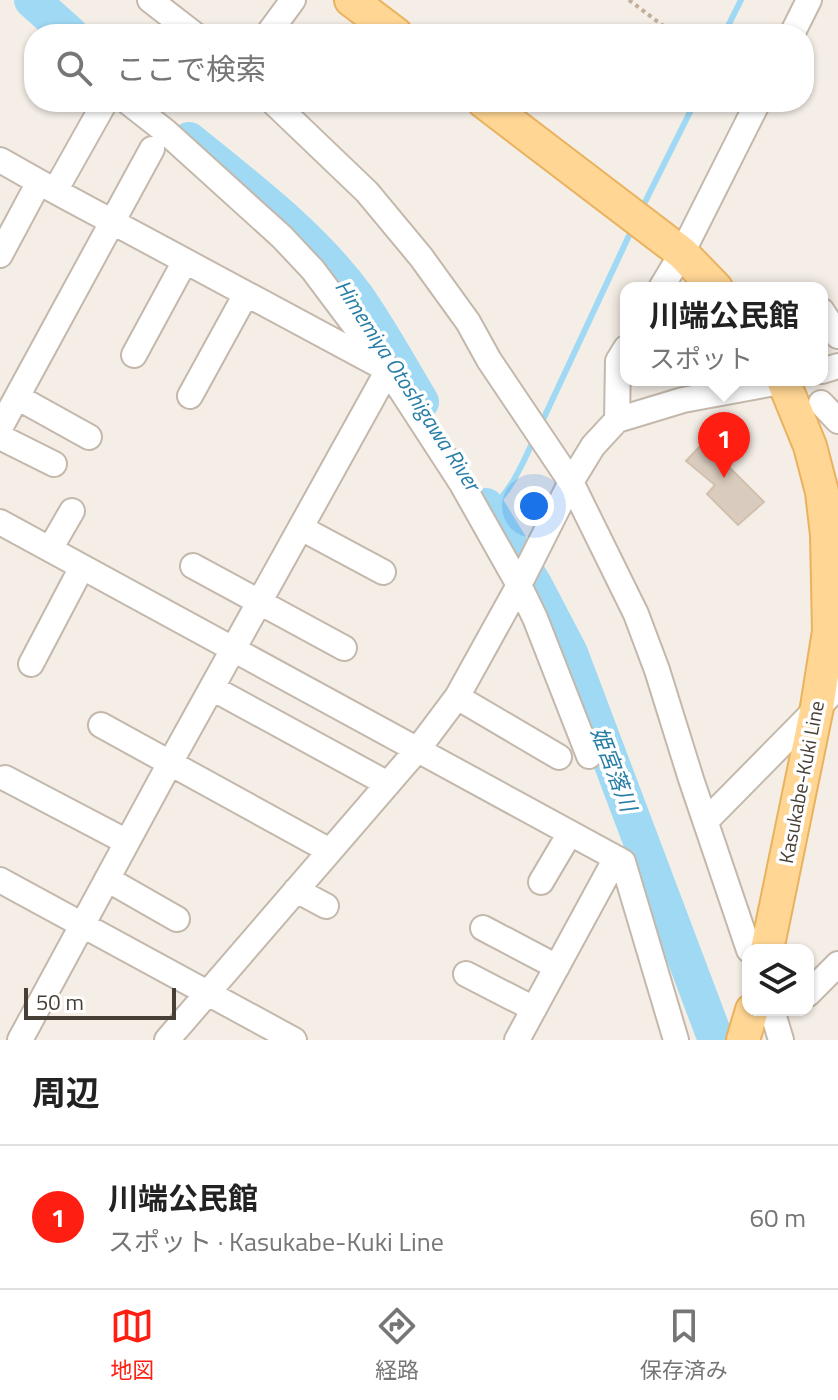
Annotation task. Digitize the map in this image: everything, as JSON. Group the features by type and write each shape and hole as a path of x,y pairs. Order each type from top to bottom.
{"main road":[{"path":"351,0 383,24"},
{"path":"497,112 682,253 710,282"},
{"name":"Kasukabe-Kuki Line","path":"768,944 827,697 830,583 822,492 810,446 788,386"},
{"path":"743,1040 750,1016"}],"street":[{"path":"150,0 181,24"},
{"path":"275,24 293,0"},
{"path":"797,24 809,0"},
{"path":"0,255 98,112"},
{"path":"141,112 282,237 313,270 388,370 462,484 519,585 589,756"},
{"path":"283,112 367,192 421,257 468,322 489,360 571,482 636,614 747,944"},
{"path":"665,282 753,112"},
{"path":"0,428 152,149"},
{"path":"0,160 388,370"},
{"path":"134,355 185,261"},
{"path":"190,396 246,294"},
{"path":"617,420 620,358"},
{"path":"20,1040 388,370"},
{"path":"167,1040 418,749 457,697 593,446 617,420 683,400 759,386"},
{"path":"17,397 89,437"},
{"path":"821,403 838,421"},
{"path":"0,437 54,464"},
{"path":"50,549 72,511"},
{"path":"301,528 383,572"},
{"path":"3,530 50,549 623,862 676,1040"},
{"path":"193,566 344,648"},
{"path":"31,664 82,567"},
{"path":"212,688 388,784"},
{"path":"457,697 559,757"},
{"path":"706,821 827,697"},
{"path":"101,725 330,851"},
{"path":"5,778 127,842"},
{"path":"541,882 570,833"},
{"path":"517,1040 616,858"},
{"path":"107,879 177,919"},
{"path":"0,880 278,1036"},
{"path":"296,890 326,906"},
{"path":"483,928 557,967"},
{"path":"814,988 838,964"},
{"path":"466,974 534,1009"},
{"path":"775,1016 781,1040"}],"path":[{"path":"629,0 661,24"}],"building":[{"path":"704,442 764,502 738,525 707,494 715,485 686,461"}],"waterway":[{"name":"Himemiya Otoshigawa River","path":"32,0 59,24"},
{"path":"729,24 741,0"},
{"path":"641,210 690,112"},
{"name":"Himemiya Otoshigawa River","path":"189,140 278,213 338,274 373,322 421,402"},
{"path":"541,424 633,227"},
{"path":"489,510 510,486 535,437"},
{"name":"姫宮落川","path":"486,506 535,586 570,653 716,1040"}],"place":[{"name":"川端公民館","path":"724,478"}]}
